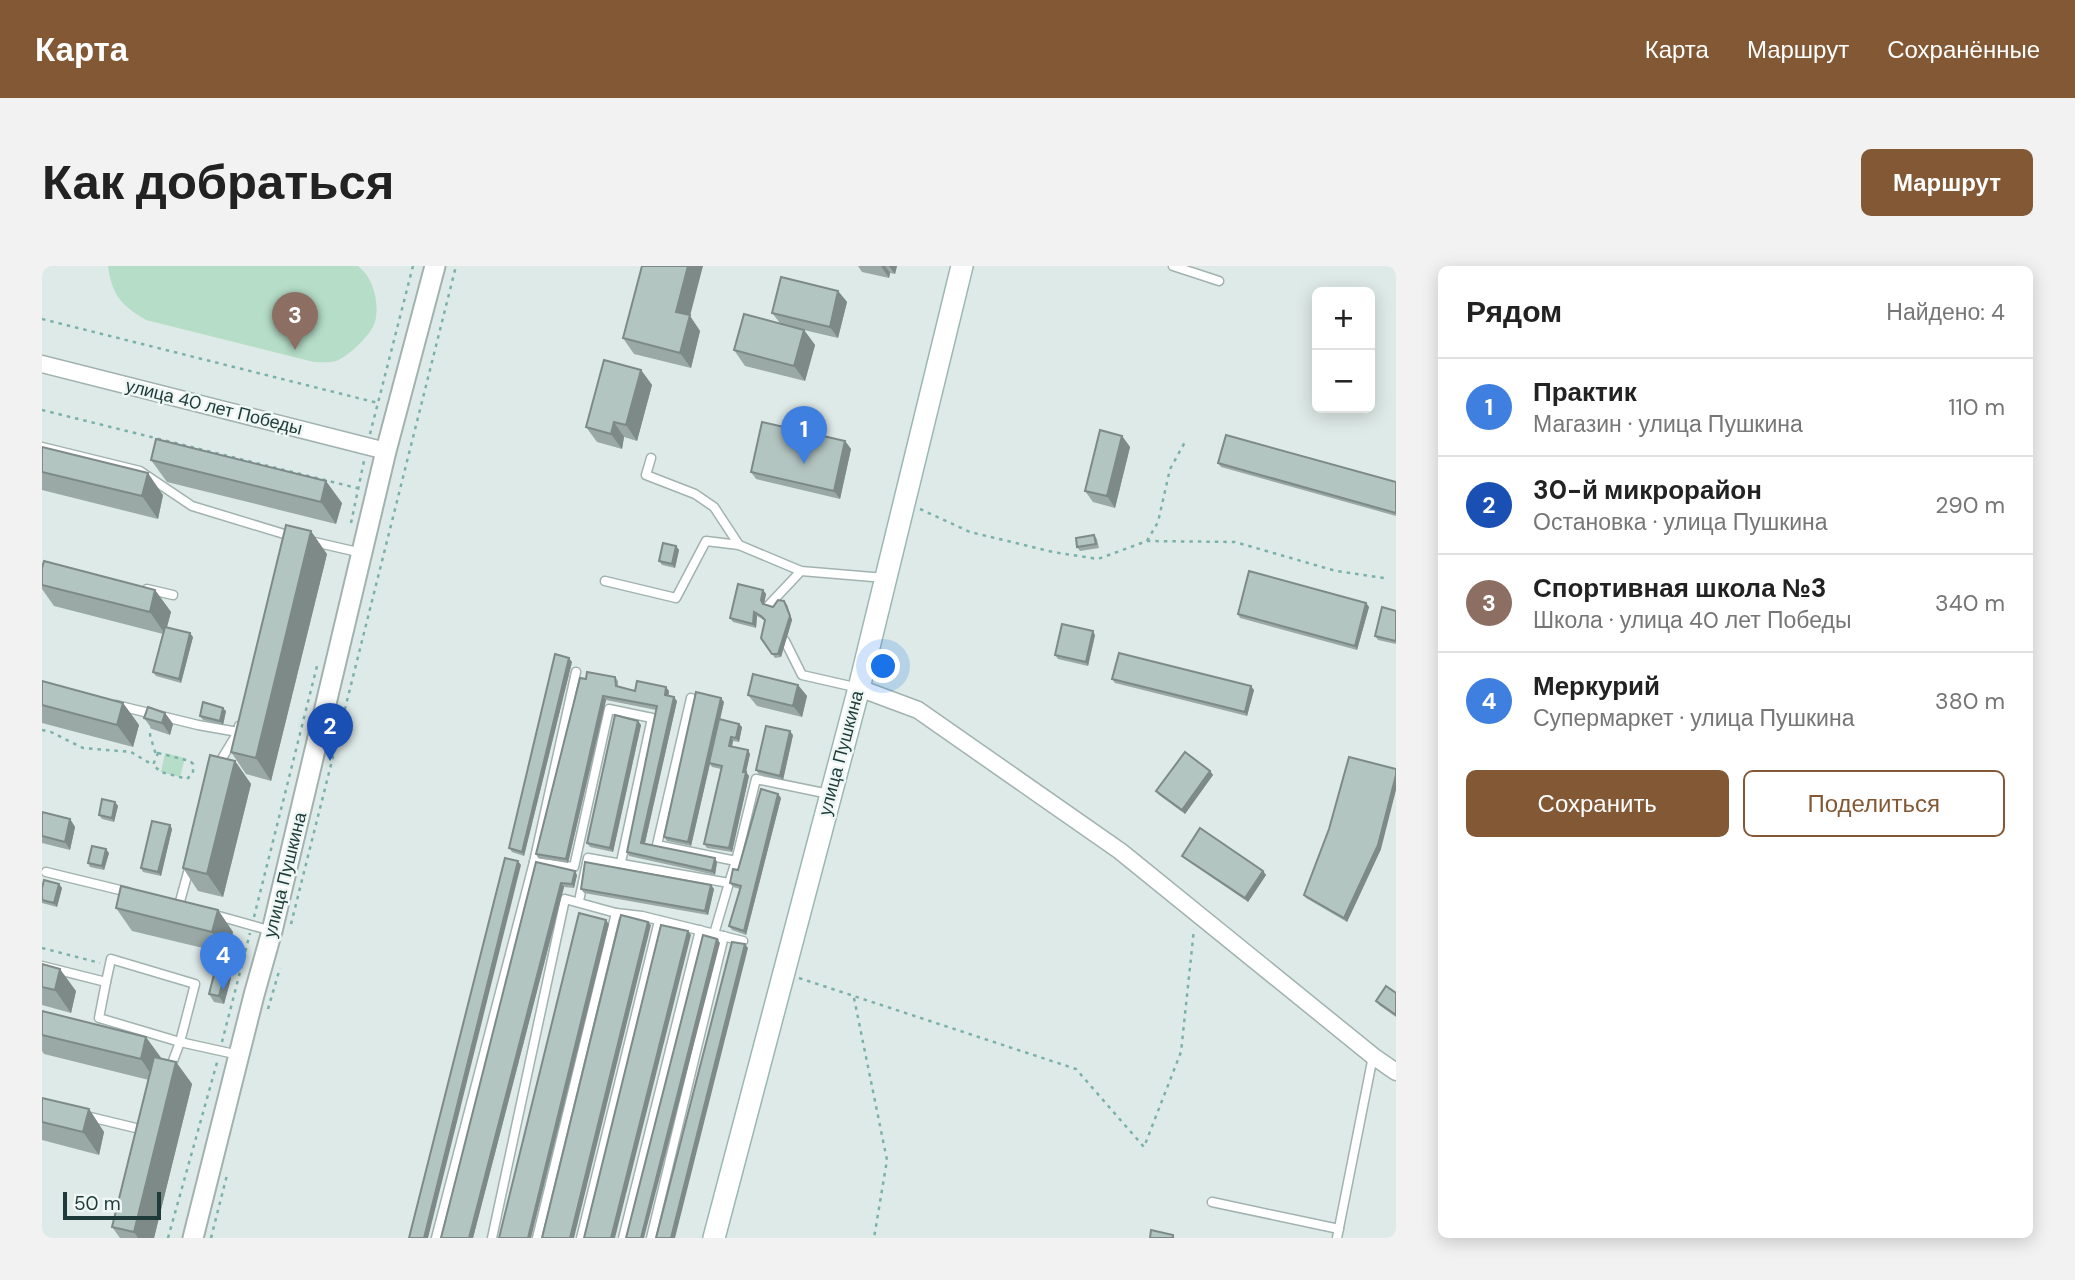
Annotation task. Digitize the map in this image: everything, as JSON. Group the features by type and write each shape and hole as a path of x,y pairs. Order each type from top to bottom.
{"main road":[{"name":"улица Пушкина","path":"714,1238 859,688 962,266"}],"street":[{"name":"улица Пушкина","path":"193,1238 230,1052 280,933 354,552 377,448 435,266"},
{"name":"улица 40 лет Победы","path":"42,364 377,448"},
{"path":"859,688 918,710 1120,851 1396,1072"}],"lane":[{"path":"1173,266 1219,282"},
{"path":"42,447 140,471 192,506 289,536 354,552"},
{"path":"651,458 646,475 695,494 713,507 739,545"},
{"path":"286,549 289,536"},
{"path":"605,581 676,598 706,541 739,545 801,571 885,578"},
{"path":"766,608 801,571"},
{"path":"134,585 173,595"},
{"path":"785,641 802,675 859,688"},
{"path":"436,1238 534,862 576,672"},
{"path":"691,698 657,845 736,861"},
{"path":"104,702 238,732"},
{"path":"534,862 574,867 609,709 652,718 621,862"},
{"path":"215,770 238,732 241,719"},
{"path":"714,934 736,861 756,779 830,794"},
{"path":"179,905 192,856"},
{"path":"578,856 729,883"},
{"path":"579,901 588,858"},
{"path":"46,872 139,895"},
{"path":"492,1238 565,899 743,941"},
{"path":"166,902 191,909"},
{"path":"204,912 280,933"},
{"path":"537,1238 617,913"},
{"path":"581,1238 659,920"},
{"path":"623,1238 700,930"},
{"path":"651,1238 724,936"},
{"path":"163,1081 180,1041 195,984 111,959 99,1018 180,1041 230,1052"},
{"path":"42,967 106,982"},
{"path":"1212,1202 1338,1234 1373,1056"},
{"path":"82,1115 147,1131"},
{"path":"144,1144 150,1120"}],"path":[{"path":"354,552 358,488 377,448 378,404 412,266"},
{"path":"280,933 456,266"},
{"path":"42,319 378,404"},
{"path":"42,410 358,488"},
{"path":"1147,541 1158,522 1170,469 1185,442"},
{"path":"904,501 970,532 1053,552 1098,559 1147,541 1235,542 1336,571 1384,578"},
{"path":"169,1238 230,1052 252,925 319,657"},
{"path":"153,765 156,755 150,735 154,714"},
{"path":"42,730 83,748 131,752 161,772 187,779 193,773 193,764 185,758 165,753 156,755"},
{"path":"784,973 1076,1069 1144,1147 1181,1052 1196,912"},
{"path":"42,948 102,963 111,959"},
{"path":"267,1013 282,961"},
{"path":"854,998 887,1160 874,1238"},
{"path":"211,1238 228,1171"}],"green space":[{"path":"108,266 358,266 368,277 374,291 377,307 375,322 364,339 341,358 331,362 314,362 146,320 119,298 112,285"},
{"path":"165,753 185,758 180,777 161,772"}],"building":[{"path":"642,266 688,266 676,312 690,315 680,353 623,338"},
{"path":"781,277 838,291 830,327 772,313"},
{"path":"744,314 804,330 794,366 734,350"},
{"path":"604,360 641,370 626,425 614,422 611,434 586,427"},
{"path":"762,422 845,441 834,491 751,472"},
{"path":"1100,430 1122,436 1107,496 1085,491"},
{"path":"1226,435 1396,482 1396,513 1218,463"},
{"path":"156,439 326,481 321,502 151,460"},
{"path":"42,447 148,473 142,496 42,472"},
{"path":"286,525 311,531 256,758 231,752"},
{"path":"1094,535 1096,544 1077,547 1076,538"},
{"path":"663,543 676,546 672,564 659,561"},
{"path":"44,561 155,590 150,612 42,585"},
{"path":"1249,571 1366,603 1355,646 1238,614"},
{"path":"738,584 763,590 763,604 773,607 778,600 784,601 790,616 778,654 772,654 761,638 765,620 761,616 754,612 753,624 730,618"},
{"path":"1382,607 1396,611 1396,641 1375,636"},
{"path":"1062,624 1093,631 1086,662 1055,655"},
{"path":"165,627 190,633 179,679 153,672"},
{"path":"1119,653 1251,686 1245,712 1112,679"},
{"path":"555,654 569,658 522,852 509,848"},
{"path":"587,672 615,677 616,686 635,691 637,681 666,687 665,695 674,697 641,843 715,858 712,871 627,852 657,706 603,696 566,859 536,854 580,678 586,679"},
{"path":"753,674 798,685 793,706 748,695"},
{"path":"42,681 123,703 117,725 42,705"},
{"path":"696,692 721,698 688,842 664,837"},
{"path":"203,702 223,708 220,721 200,716"},
{"path":"148,707 165,713 162,723 144,718"},
{"path":"615,715 638,721 610,848 587,843"},
{"path":"719,719 739,724 736,738 731,737 729,746 748,750 743,772 746,772 729,848 704,844 722,766 709,763"},
{"path":"766,726 790,731 780,776 756,770"},
{"path":"1185,752 1210,771 1182,810 1156,791"},
{"path":"210,755 235,761 207,874 183,868"},
{"path":"1349,757 1396,769 1396,775 1378,845 1344,918 1304,895 1329,829"},
{"path":"761,789 778,794 744,931 729,926 741,886 730,883 733,869 738,870"},
{"path":"102,799 115,802 112,818 99,815"},
{"path":"42,812 70,819 65,842 42,836"},
{"path":"152,821 170,825 158,872 141,868"},
{"path":"1200,828 1263,871 1245,898 1182,856"},
{"path":"92,846 106,849 102,866 88,863"},
{"path":"505,858 518,861 424,1238 409,1238"},
{"path":"536,862 575,871 572,884 561,883 469,1238 441,1238"},
{"path":"585,862 711,885 705,911 581,889"},
{"path":"44,880 59,884 54,903 42,900"},
{"path":"121,886 218,910 212,932 116,908"},
{"path":"579,913 606,920 528,1238 499,1238"},
{"path":"621,915 648,922 570,1238 542,1238"},
{"path":"661,925 688,931 611,1238 584,1238"},
{"path":"703,935 717,939 641,1238 626,1238"},
{"path":"732,942 745,944 671,1238 656,1238"},
{"path":"42,964 60,969 55,990 42,987"},
{"path":"216,967 226,970 219,996 209,994"},
{"path":"1386,986 1396,993 1396,1015 1376,1001"},
{"path":"42,1011 146,1037 141,1059 42,1035"},
{"path":"154,1057 176,1062 134,1232 112,1227"},
{"path":"42,1098 89,1109 83,1132 42,1122"},
{"path":"1151,1230 1173,1235 1173,1238 1150,1238"}],"place":[{"name":"Спортивная школа №3","path":"295,350"},
{"name":"Практик","path":"804,464"},
{"name":"30-й микрорайон","path":"330,761"},
{"name":"Меркурий","path":"223,990"}]}
